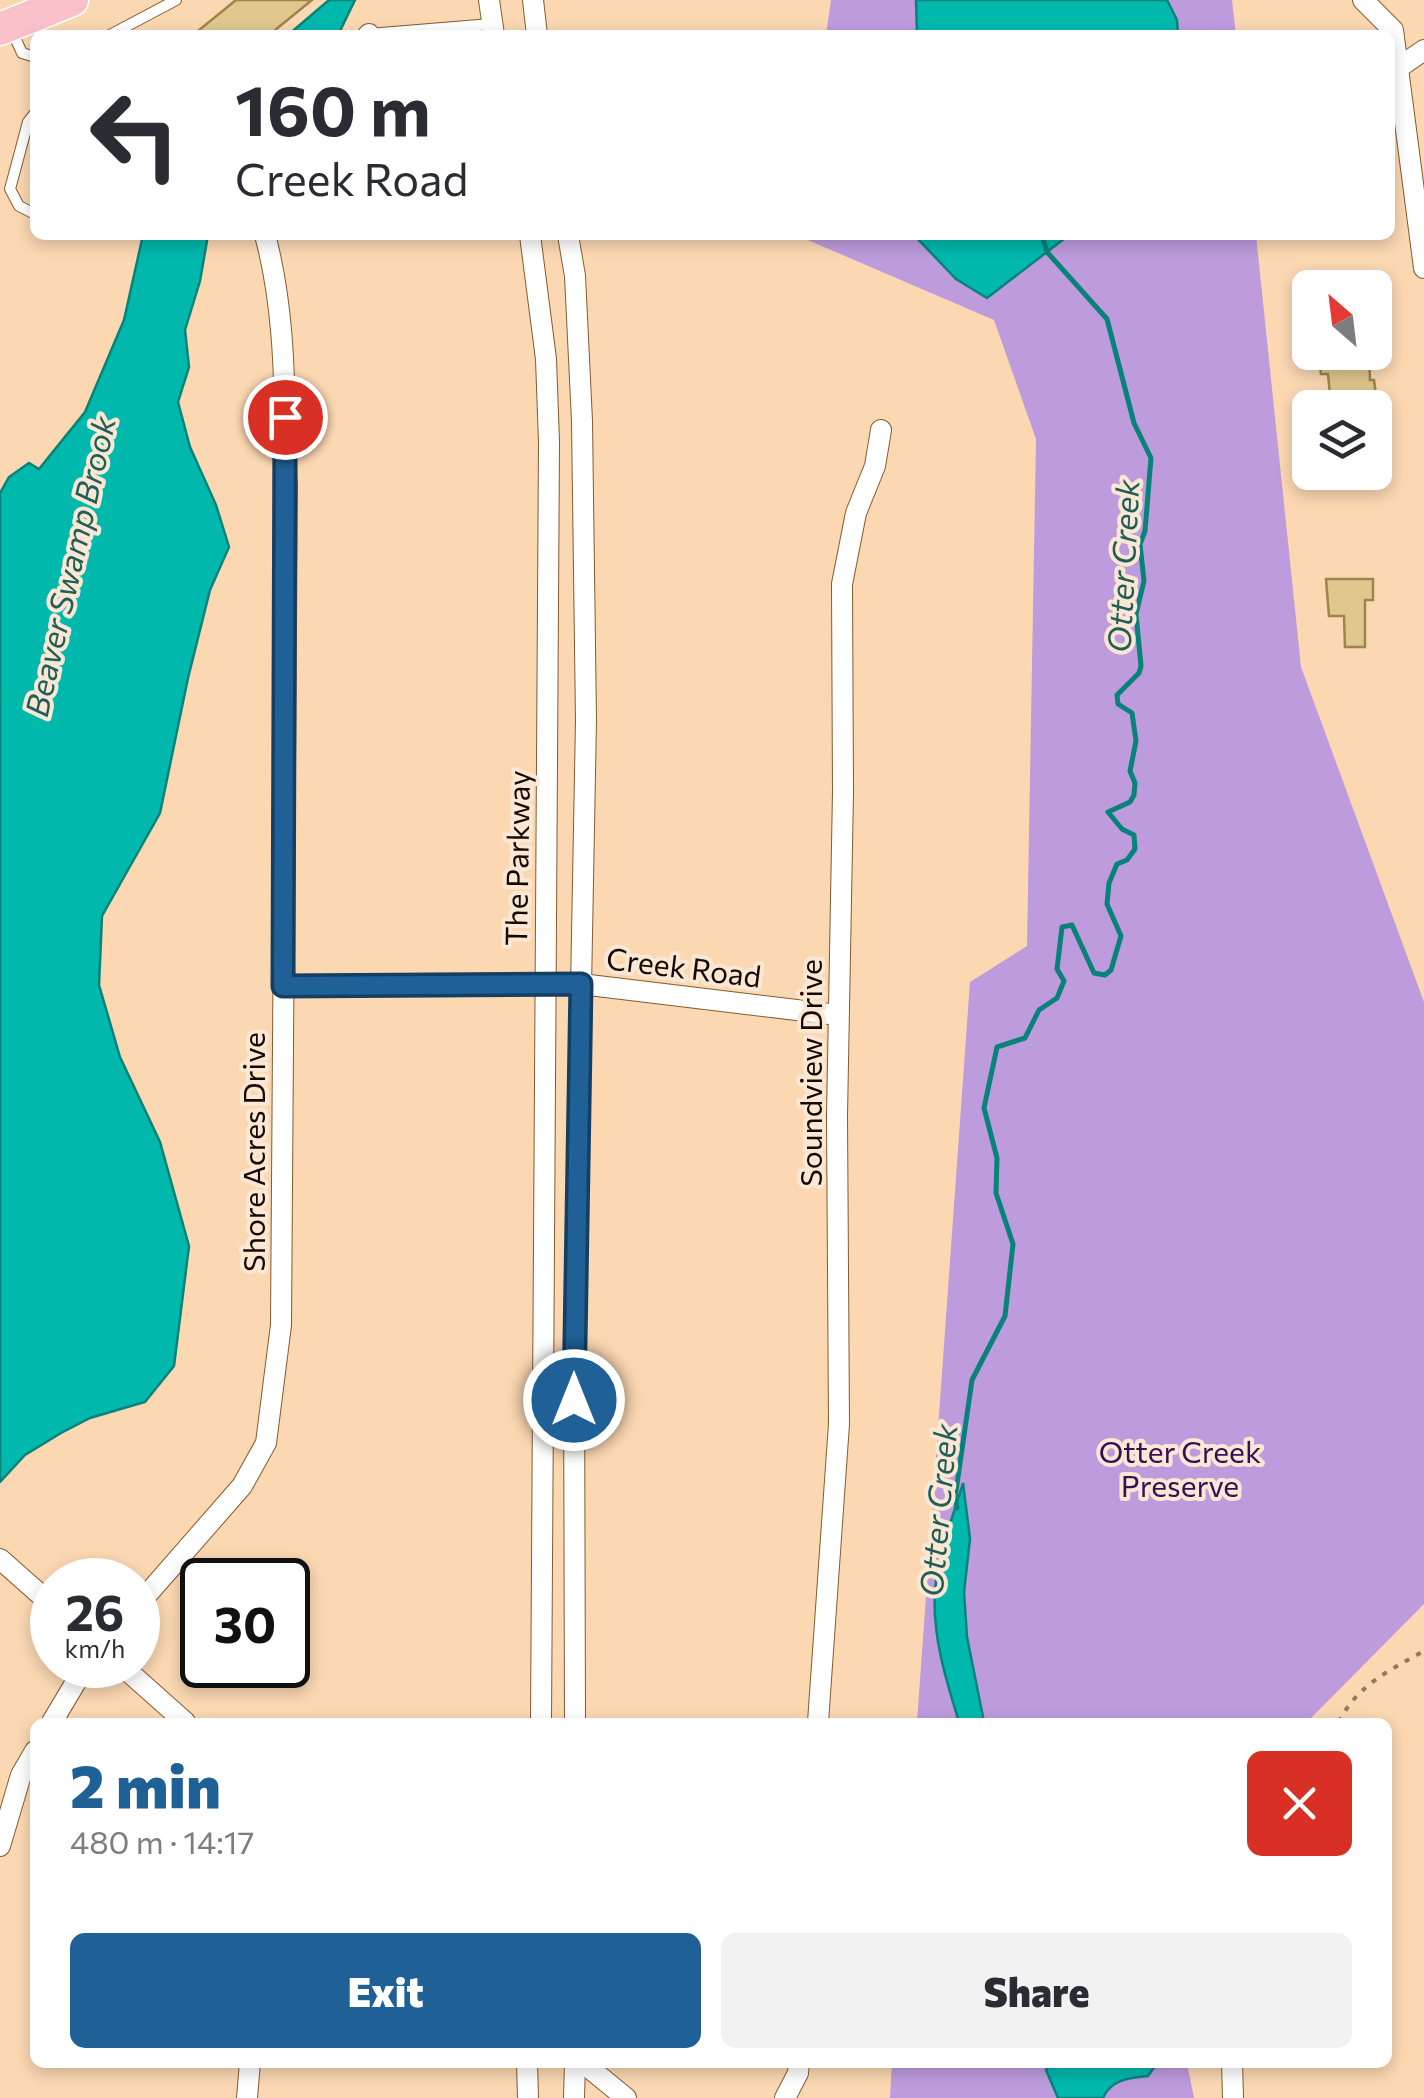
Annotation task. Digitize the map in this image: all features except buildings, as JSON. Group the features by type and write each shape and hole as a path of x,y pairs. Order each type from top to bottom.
{"main road":[{"path":"5,27 72,0"}],"street":[{"path":"489,0 493,30"},
{"path":"533,0 537,30"},
{"path":"1363,0 1393,30"},
{"path":"1395,45 1414,124 1424,268"},
{"path":"1398,68 1424,50"},
{"name":"Shore Acres Drive","path":"160,1580 242,1486 266,1443 280,1324 287,486 283,348 275,273 266,240"},
{"name":"The Parkway","path":"531,240 546,359 549,442 541,1718"},
{"path":"569,240 575,276 582,420 586,720 574,1378 574,1718"},
{"name":"Soundview Drive","path":"818,1718 839,1424 842,584 856,513 876,466 881,430"},
{"name":"Creek Road","path":"283,986 581,984 838,1015"},
{"path":"542,1376 574,1378"},
{"path":"541,1420 574,1422"},
{"path":"0,1559 30,1586"},
{"path":"54,1718 72,1688"},
{"path":"147,1688 181,1718"},
{"path":"0,1846 21,1775 30,1760"},
{"path":"247,2098 250,2068"},
{"path":"527,2068 528,2098"},
{"path":"574,2098 577,2068"},
{"path":"586,2068 626,2098"},
{"path":"786,2098 798,2068"},
{"path":"1232,2068 1232,2098"}],"lane":[{"path":"119,30 176,0"},
{"path":"5,27 22,53 30,56"},
{"path":"30,119 10,189 20,206 30,211"}],"path":[{"path":"1341,1718 1346,1707 1372,1681 1424,1651"}],"green space":[{"path":"831,0 1232,0 1235,30 827,30"},
{"name":"Otter Creek Preserve","path":"808,240 1257,240 1301,667 1424,1002 1424,1604 1311,1718 917,1718 970,982 1027,946 1036,439 994,320"},
{"path":"892,2068 1188,2068 1194,2098 890,2098"}],"water":[{"path":"329,0 355,0 340,30 294,30"},
{"path":"916,0 1167,0 1178,30 917,30"},
{"name":"Beaver Swamp Brook","path":"142,240 207,240 185,330 189,367 178,402 190,447 216,505 229,547 210,590 160,813 102,916 99,985 120,1057 160,1142 189,1246 174,1366 145,1402 90,1418 61,1433 25,1455 0,1482 0,493 9,477 29,463 39,469 85,412 124,320"},
{"path":"919,240 1062,240 987,298 956,279"},
{"path":"963,1483 970,1539 964,1592 967,1637 983,1718 958,1718 938,1641 935,1590 946,1536"},
{"path":"1154,2068 1148,2076 1116,2083 1103,2098 1058,2098 1046,2070"}],"waterway":[{"name":"Otter Creek","path":"957,1508 955,1498 972,1380 1005,1316 1013,1244 996,1193 997,1158 984,1108 997,1047 1025,1038 1039,1010 1057,998 1064,981 1057,969 1062,927 1072,925 1094,973 1105,975 1111,970 1121,936 1107,904 1109,883 1117,864 1127,860 1135,849 1134,835 1122,829 1108,812 1130,802 1134,795 1130,771 1136,741 1132,713 1118,704 1117,695 1141,666 1136,614 1144,581 1140,544 1145,531 1151,458 1134,423 1107,319 1047,252 1043,240"}],"route":[{"path":"285,417 283,986 581,984 574,1400"}]}
